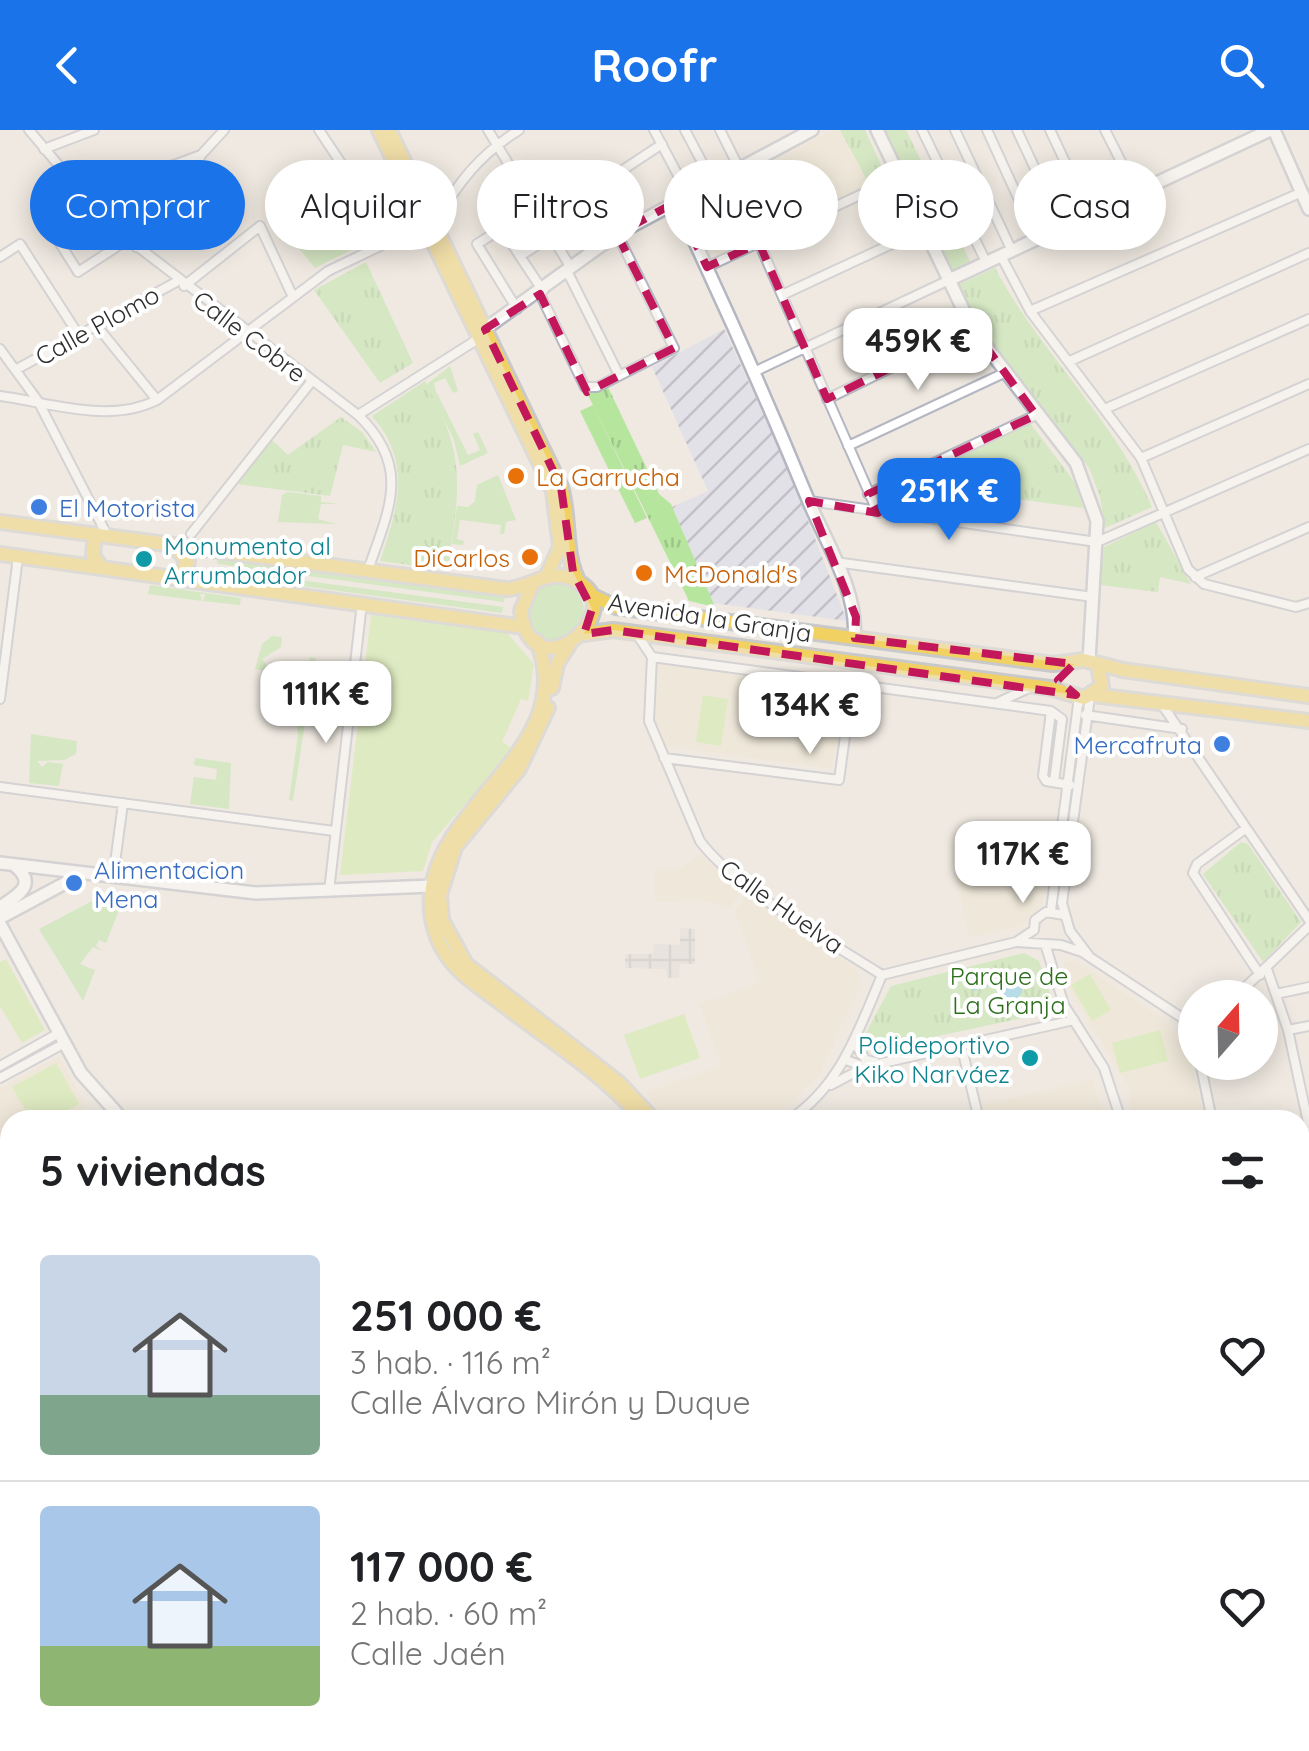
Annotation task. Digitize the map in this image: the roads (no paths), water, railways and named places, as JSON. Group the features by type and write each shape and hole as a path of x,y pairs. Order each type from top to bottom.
{"main road":[{"path":"379,130 395,160"},
{"path":"389,130 402,160"},
{"path":"442,250 560,487 568,522 568,553 592,618 584,634 569,644 557,664 550,702 533,747 455,847 440,895 442,920 466,964 618,1082 645,1110"},
{"path":"482,334 558,508 560,547 546,577"},
{"path":"0,522 97,531 175,546 506,588 564,576 584,588"},
{"path":"97,531 93,556 102,568"},
{"path":"175,546 188,562 176,578"},
{"path":"0,554 524,628 537,641 552,646 569,644"},
{"path":"524,628 522,604 532,585"},
{"name":"Avenida la Granja","path":"584,588 616,607 1087,664 1309,696"},
{"name":"Avenida la Granja","path":"584,634 602,630 1084,696 1309,721"},
{"path":"537,641 546,676 530,732 502,778 453,834 432,886 434,925 451,961 633,1110"},
{"path":"1087,664 1104,680 1084,696 1066,680 1087,664"}],"street":[{"name":"Calle Cobre","path":"29,130 54,160"},
{"path":"44,149 94,130"},
{"path":"199,160 224,130"},
{"path":"318,130 338,160"},
{"path":"488,130 505,160"},
{"path":"457,183 495,145 519,130"},
{"path":"654,130 670,160"},
{"path":"685,130 701,160"},
{"path":"720,130 735,160"},
{"path":"754,160 812,130"},
{"path":"877,130 890,160"},
{"path":"922,130 986,262"},
{"path":"955,130 1030,311 1108,408 1141,458 1195,576 1204,584 1296,607 1309,603"},
{"path":"987,130 1014,190"},
{"path":"1017,130 1031,160"},
{"path":"1050,130 1064,160"},
{"path":"1166,179 1272,130 1309,208"},
{"path":"1108,131 1122,160"},
{"path":"638,160 662,144"},
{"path":"189,160 202,155"},
{"path":"1030,311 1302,192"},
{"name":"Calle Plomo","path":"17,370 78,334 181,284 260,226 293,297"},
{"path":"0,257 20,244 78,334"},
{"path":"756,371 1014,249"},
{"path":"64,250 78,272 112,250"},
{"name":"Calle Cobre","path":"140,250 358,415 385,447 393,479 390,505 368,570"},
{"path":"0,396 115,413 138,410 158,400 328,271 371,250"},
{"path":"481,250 517,310"},
{"path":"516,250 542,292 585,388 674,348 624,250"},
{"path":"520,256 530,250"},
{"path":"559,250 619,376"},
{"path":"358,415 517,310 595,250"},
{"path":"699,250 756,371 834,562 856,617 854,638"},
{"path":"707,268 747,250"},
{"path":"763,250 878,513"},
{"path":"782,295 879,250"},
{"path":"934,250 972,328 1079,469 1092,500 1097,542 1087,664"},
{"path":"1070,362 1309,253"},
{"path":"1108,408 1309,319"},
{"path":"96,325 158,400"},
{"path":"828,398 972,328"},
{"path":"0,349 38,401 97,531"},
{"path":"848,446 1004,373"},
{"path":"175,546 191,534 312,382"},
{"path":"1141,458 1309,384"},
{"path":"868,494 1036,415"},
{"path":"809,500 1097,542 1309,449"},
{"path":"1195,576 1309,527"},
{"path":"191,534 199,548"},
{"path":"0,699 18,557"},
{"path":"834,562 1093,597"},
{"path":"329,892 362,603"},
{"path":"634,634 643,640 652,657 1051,710 1042,776 1070,785"},
{"name":"Calle Huelva","path":"652,657 649,721 690,823 712,857 882,974"},
{"path":"664,758 840,780 852,684"},
{"path":"994,703 1033,686"},
{"path":"1084,696 1064,915 1070,931 1090,956"},
{"path":"1051,910 1084,696"},
{"path":"1160,702 1182,729 1309,923 1255,980"},
{"path":"1182,729 1196,707"},
{"path":"1085,715 1182,729"},
{"path":"0,787 334,832"},
{"path":"114,878 123,803"},
{"path":"1245,829 1198,864 1193,874 1268,980"},
{"path":"0,863 238,892 432,886"},
{"path":"14,865 25,874 27,882"},
{"path":"0,907 23,893 40,868"},
{"path":"32,901 44,885 40,868"},
{"path":"82,874 0,921 81,1073 114,1110"},
{"path":"827,1087 846,1060 882,974 1016,942 1034,930 1039,915 1051,910 1064,915"},
{"path":"1034,930 1045,946 1074,1020 1104,1068 1118,1110"},
{"path":"1053,972 1060,945 1070,931"},
{"path":"1016,942 1060,945 1090,956 1178,1014"},
{"path":"1278,994 1309,987"},
{"path":"1278,1000 1306,1110"},
{"path":"846,1060 879,1063 1074,1020"},
{"path":"1288,1030 1309,1026"},
{"path":"0,1066 62,1038"},
{"path":"0,1078 62,1038"},
{"path":"854,1043 865,1064"},
{"path":"961,1044 977,1110"},
{"path":"801,1110 827,1087 865,1064"},
{"path":"1204,1080 1210,1110"}],"water":[{"path":"988,973 1002,979 1016,973 1023,979 1022,993 1009,1007 1000,1003 1003,991 998,984 973,991 974,977"}],"place":[{"name":"La Garrucha","path":"516,476"},
{"name":"El Motorista","path":"39,507"},
{"name":"DiCarlos","path":"530,557"},
{"name":"Monumento al Arrumbador","path":"144,559"},
{"name":"McDonald's","path":"644,573"},
{"name":"Mercafruta","path":"1222,744"},
{"name":"Alimentacion Mena","path":"74,883"},
{"name":"Polideportivo Kiko Narváez","path":"1030,1058"}],"park label":[{"name":"Parque de La Granja","path":"1009,990"}]}
